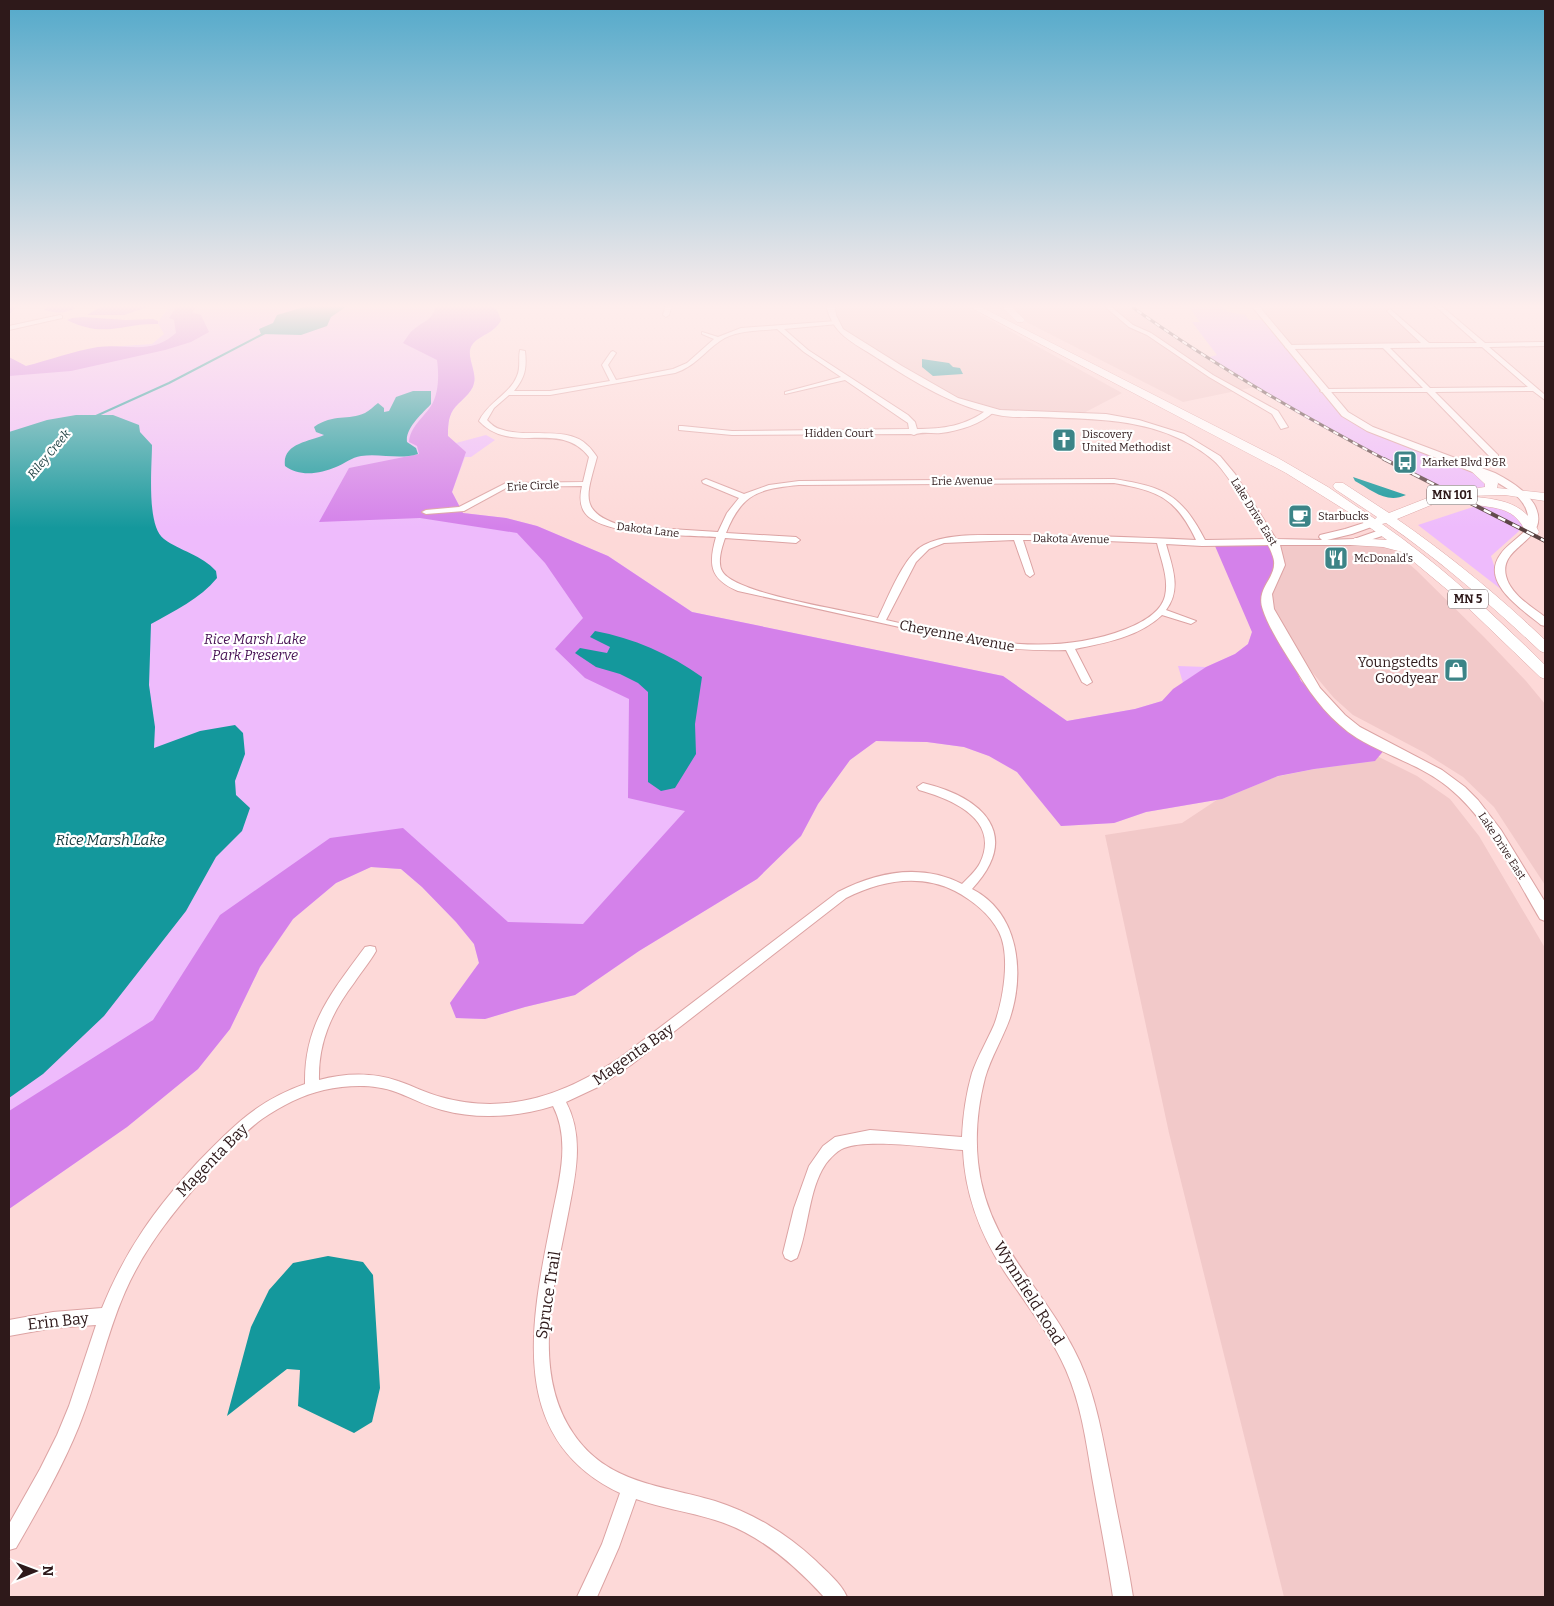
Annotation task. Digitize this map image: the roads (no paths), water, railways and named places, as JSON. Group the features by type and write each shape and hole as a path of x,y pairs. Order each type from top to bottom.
{"main road":[{"name":"MN 5","path":"1116,379 1241,443 1386,525 1468,578 1545,648"},
{"name":"MN 5","path":"1138,379 1265,443 1358,498 1414,554 1486,614 1545,674"},
{"path":"1475,469 1492,483 1490,489 1483,492"},
{"name":"MN 101","path":"1386,525 1418,506 1454,494 1483,492 1523,497 1545,504"},
{"name":"MN 101","path":"1386,525 1473,500 1545,497"},
{"path":"1336,498 1359,521 1355,536 1384,543 1414,554"},
{"path":"1358,498 1385,506 1418,506"},
{"path":"1473,500 1497,503 1514,509 1528,521 1532,532"}],"street":[{"name":"Dakota Lane","path":"520,379 510,393 485,413 483,421 487,426 506,435 563,437 587,447 593,457 585,505 591,517 604,524 630,529 796,540"},
{"path":"612,379 614,383"},
{"path":"510,393 550,393 635,379"},
{"path":"787,393 842,379"},
{"path":"847,379 911,422 914,433"},
{"name":"Lake Drive East","path":"916,379 954,400 991,411 1034,415 1106,417 1136,422 1181,436 1217,458 1230,474 1274,542 1280,565 1266,594 1268,608 1315,692 1333,712 1356,731 1419,762 1459,789 1488,823 1545,915"},
{"path":"1216,379 1275,414 1284,427"},
{"path":"1314,379 1344,414 1370,429 1475,469 1503,482 1523,497 1534,519 1532,532 1510,548 1504,557 1501,566 1502,580 1509,591 1545,623"},
{"path":"1418,379 1495,457"},
{"path":"1523,379 1545,398"},
{"path":"1324,391 1535,389"},
{"name":"Hidden Court","path":"682,428 732,433 914,433 957,428 975,422 991,411"},
{"name":"Erie Avenue","path":"721,536 731,510 745,497 777,485 799,482 1114,480 1155,490 1175,502 1183,510 1202,543"},
{"path":"706,481 745,497"},
{"name":"Erie Circle","path":"426,512 461,509 506,485 587,484"},
{"name":"Dakota Avenue","path":"881,621 912,561 928,541 1081,537 1161,542 1304,542 1326,544 1386,525"},
{"name":"Cheyenne Avenue","path":"721,536 715,561 717,572 737,588 751,593 952,637 1015,648 1090,646 1118,637 1147,623 1160,611 1170,596 1170,581 1161,542"},
{"path":"1018,538 1030,574"},
{"path":"1160,611 1191,621"},
{"path":"1070,648 1086,682"},
{"path":"923,787 961,800 984,822 991,849 986,862 964,890"},
{"name":"Magenta Bay","path":"9,1541 57,1456 77,1407 108,1316 135,1254 180,1193 243,1126 274,1105 312,1087 342,1082 375,1081 397,1086 440,1104 468,1108 498,1110 528,1106 557,1099 580,1089 622,1065 856,886 890,876 928,877 964,890 988,908"},
{"name":"Wynnfield Road","path":"988,908 1004,931 1010,948 1011,975 1008,1003 982,1066 971,1107 970,1144 972,1174 982,1210 998,1247 1067,1352 1082,1389 1092,1428 1123,1597"},
{"path":"312,1087 311,1056 315,1037 323,1018 370,951"},
{"name":"Spruce Trail","path":"557,1099 565,1112 570,1136 570,1167 542,1321 540,1352 544,1381 553,1412 566,1439 586,1462 613,1482 630,1490 707,1508 740,1520 772,1537 801,1559 837,1597"},
{"path":"791,1253 802,1208 816,1166 828,1151 840,1142 870,1137 970,1144"},
{"name":"Erin Bay","path":"9,1328 53,1320 108,1316"},
{"path":"587,1597 610,1547 630,1490"}],"water":[{"path":"413,391 431,391 431,404 415,421 407,437 407,442 416,448 418,454 411,456 361,456 317,473 297,472 285,466 285,458 292,448 324,435 316,432 314,427 328,420 353,417 367,412 378,403 384,408 384,412 389,411 396,397"},
{"name":"Rice Marsh Lake","path":"76,415 113,415 139,425 140,432 152,445 151,495 152,509 158,532 164,539 198,557 216,571 217,578 203,592 151,624 149,685 155,727 154,748 200,731 235,725 243,733 245,754 235,781 236,795 250,808 242,831 216,857 186,911 104,1016 43,1074 9,1098 9,432 47,420"},
{"path":"1353,477 1406,495 1392,498 1379,495 1355,481"},
{"path":"595,631 651,648 677,661 702,677 695,724 696,754 675,788 661,791 648,782 648,692 638,683 620,674 596,667 575,653 580,648 607,653 610,647 590,637"},
{"path":"328,1256 363,1262 373,1275 380,1388 372,1422 354,1433 298,1406 300,1370 287,1369 227,1416 251,1327 269,1290 293,1263"}],"waterway":[{"name":"Riley Creek","path":"96,416 177,379"}],"railway":[{"path":"1242,379 1386,460"},
{"path":"1384,459 1545,541"}],"place":[{"name":"Discovery United Methodist","path":"1064,440"},
{"name":"Market Blvd P&R","path":"1405,462"},
{"name":"Starbucks","path":"1300,516"},
{"name":"McDonald's","path":"1336,558"},
{"name":"Youngstedts Goodyear","path":"1456,670"}],"park label":[{"name":"Rice Marsh Lake Park Preserve","path":"255,648"}]}
